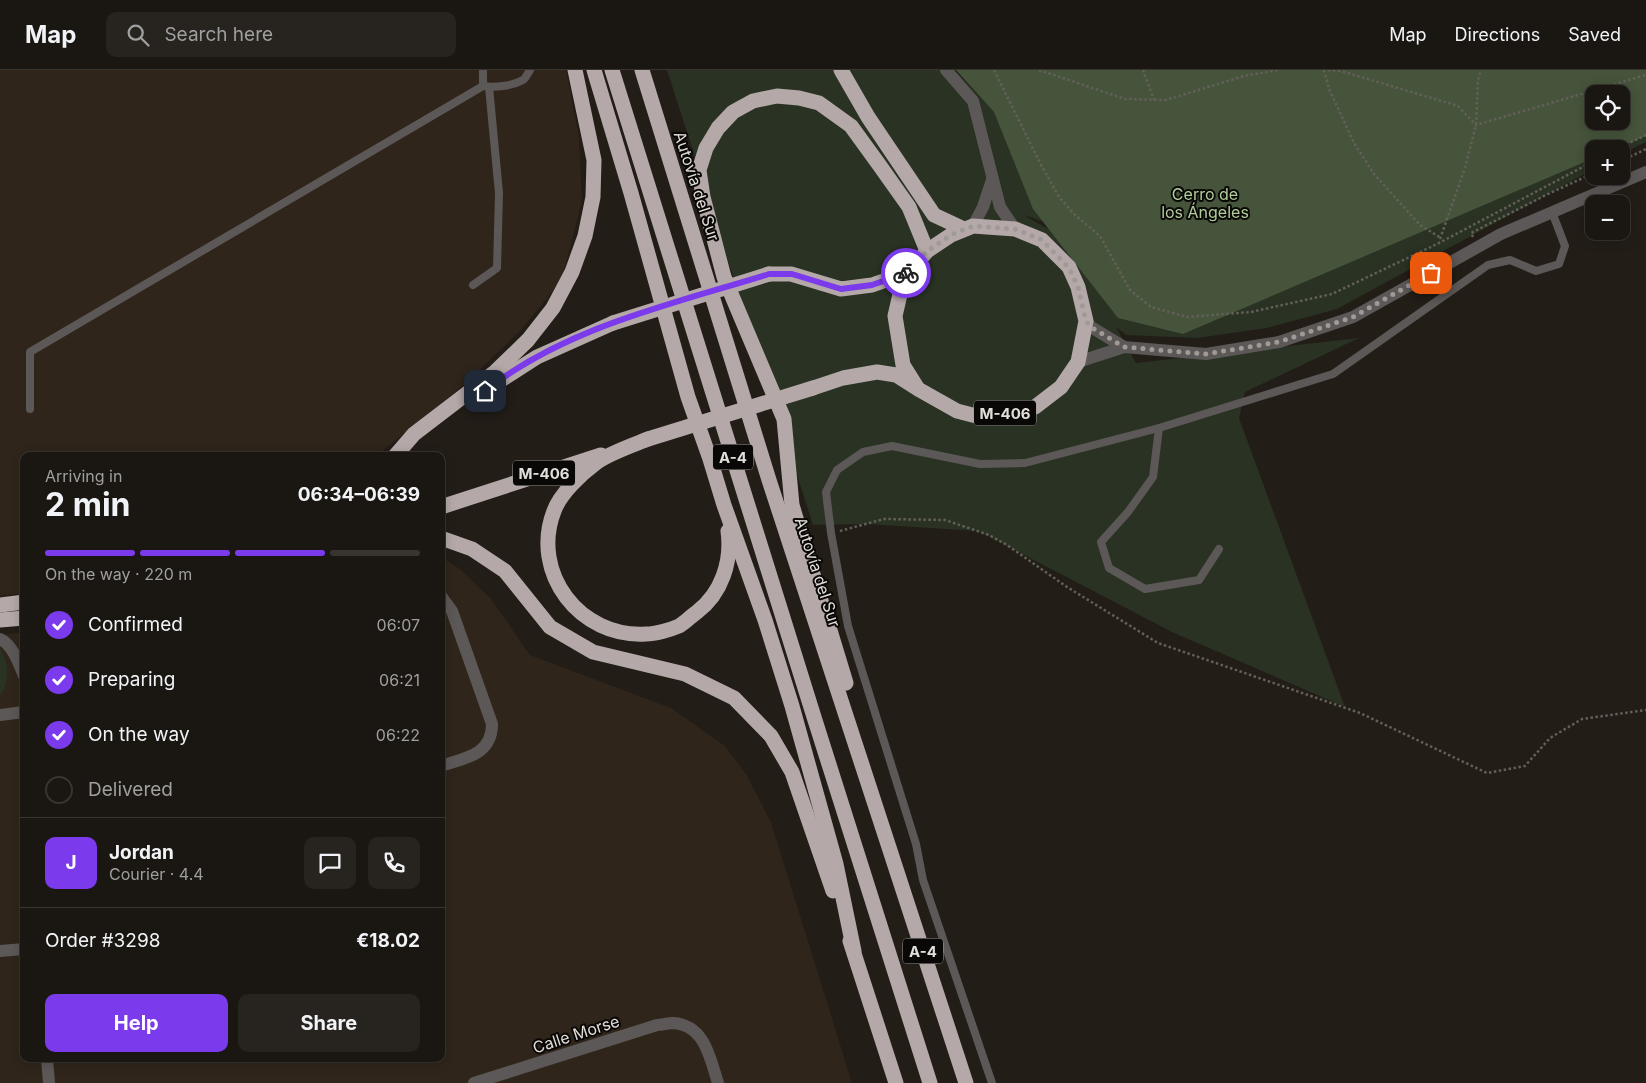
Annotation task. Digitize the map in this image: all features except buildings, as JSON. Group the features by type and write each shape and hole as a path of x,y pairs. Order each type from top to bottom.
{"highway":[{"path":"398,452 414,434 495,372 528,340 552,308 572,272 585,236 594,197 594,160 575,70"},
{"path":"594,70 634,202 688,397 765,620 792,706 836,864 854,951"},
{"name":"A-4","path":"612,70 930,1083"},
{"name":"Autovía del Sur","path":"642,70 769,480 966,1083"},
{"path":"841,70 868,117 934,215 968,228"},
{"path":"881,820 861,730 792,506 784,418 724,277 703,197 699,170 706,148 718,128 734,112 753,101 777,96 799,98 819,103 851,126 909,207 927,251"},
{"name":"M-406","path":"445,506 843,378 877,372 896,375 918,388 957,411 984,418 1036,407 1061,387 1078,362 1086,321 1078,287 1069,268 1042,240 1015,229 968,228 951,235 927,251 909,272 901,290 895,316 903,365 918,388"},
{"path":"408,452 499,380 537,357 613,323 769,274 792,274 841,289 872,285 909,272"},
{"path":"648,439 597,462 566,491 554,510 548,530 547,555 565,598 579,612 598,625 623,633 647,634 679,625 706,605 719,585 727,565 730,544 724,505"},
{"path":"445,539 472,549 505,571 550,627 593,652 685,674 734,698 771,736 792,772 854,951 896,1083"},
{"path":"0,605 20,602"},
{"path":"0,620 20,618"}],"street":[{"path":"946,70 973,101 1000,207 1015,229"},
{"path":"1078,362 1124,347 1206,354 1279,342 1353,317 1501,234 1646,172"},
{"path":"968,228 983,207 992,180"},
{"path":"1086,321 1091,327 1124,347"},
{"path":"445,601 452,610 492,724 490,741 483,749 473,755 445,765"},
{"path":"0,639 4,640 16,656 20,666"},
{"path":"0,715 20,712"},
{"path":"0,951 20,949"},
{"name":"Calle Morse","path":"474,1083 657,1025 673,1023 689,1027 702,1037 718,1083"},
{"path":"48,1062 49,1083"}],"lane":[{"path":"473,285 498,268 498,193 483,70"},
{"path":"30,409 30,352 486,87 507,85 525,79 530,70"},
{"path":"992,1083 923,880 916,844 848,626 831,533 826,492 837,470 863,452 892,446 980,464 1025,463 1159,428 1333,374 1488,265 1510,260 1536,271 1558,264 1565,246 1552,212"},
{"path":"1159,428 1152,477 1128,512 1100,542 1109,568 1145,589 1199,580 1219,549"}],"path":[{"path":"994,70 1040,164 1059,197 1075,215 1100,236 1130,290 1152,307 1187,317 1251,312 1332,294 1439,243 1585,166"},
{"path":"1039,70 1125,99 1154,100 1166,100 1244,76 1278,70"},
{"path":"1143,70 1154,100"},
{"path":"1324,70 1329,89 1354,143 1374,174 1420,225 1441,238"},
{"path":"1328,70 1341,71 1458,106 1476,125"},
{"path":"1439,243 1465,168 1476,125 1478,80 1481,70"},
{"path":"1476,125 1646,75"},
{"path":"1630,143 1646,135"},
{"path":"1630,157 1646,150"},
{"path":"1478,247 1470,233 1585,177"},
{"path":"831,533 884,519 945,520 989,535 1067,587 1158,643 1360,713 1487,773 1526,766 1550,738 1582,719 1646,710"}],"shaded area":[{"path":"0,70 566,70 579,137 582,200 562,280 520,331 465,384 381,452 20,452 20,594 0,596"},
{"path":"445,560 460,569 491,599 530,655 671,708 725,746 746,774 771,822 852,1083 0,1083 0,635 20,632 20,1062 445,1062"}],"green space":[{"path":"667,70 955,70 986,103 1646,70 1646,142 1630,150 1630,140 1585,140 1585,174 1337,309 1267,328 1197,338 1126,335 1116,327 1136,363 1359,338 1245,392 1239,418 1345,707 1172,632 978,531 867,524 813,525","holes":["1024,215 1047,223 1062,237"]},
{"name":"Cerro de los Ángeles","path":"956,70 1646,70 1646,136 1630,143 1630,140 1585,140 1585,162 1183,334 1118,318 1033,209 994,112"},
{"path":"0,648 7,666 7,678 0,696"}],"way so far":[{"path":"906,273 927,251 951,235 973,226 1015,229 1042,240 1069,268 1078,287 1086,321 1091,327 1124,347 1206,354 1279,342 1353,317 1431,273"}],"route":[{"path":"485,391 499,380 537,357 566,342 613,323 769,274 792,274 841,289 872,285 906,273"}]}
